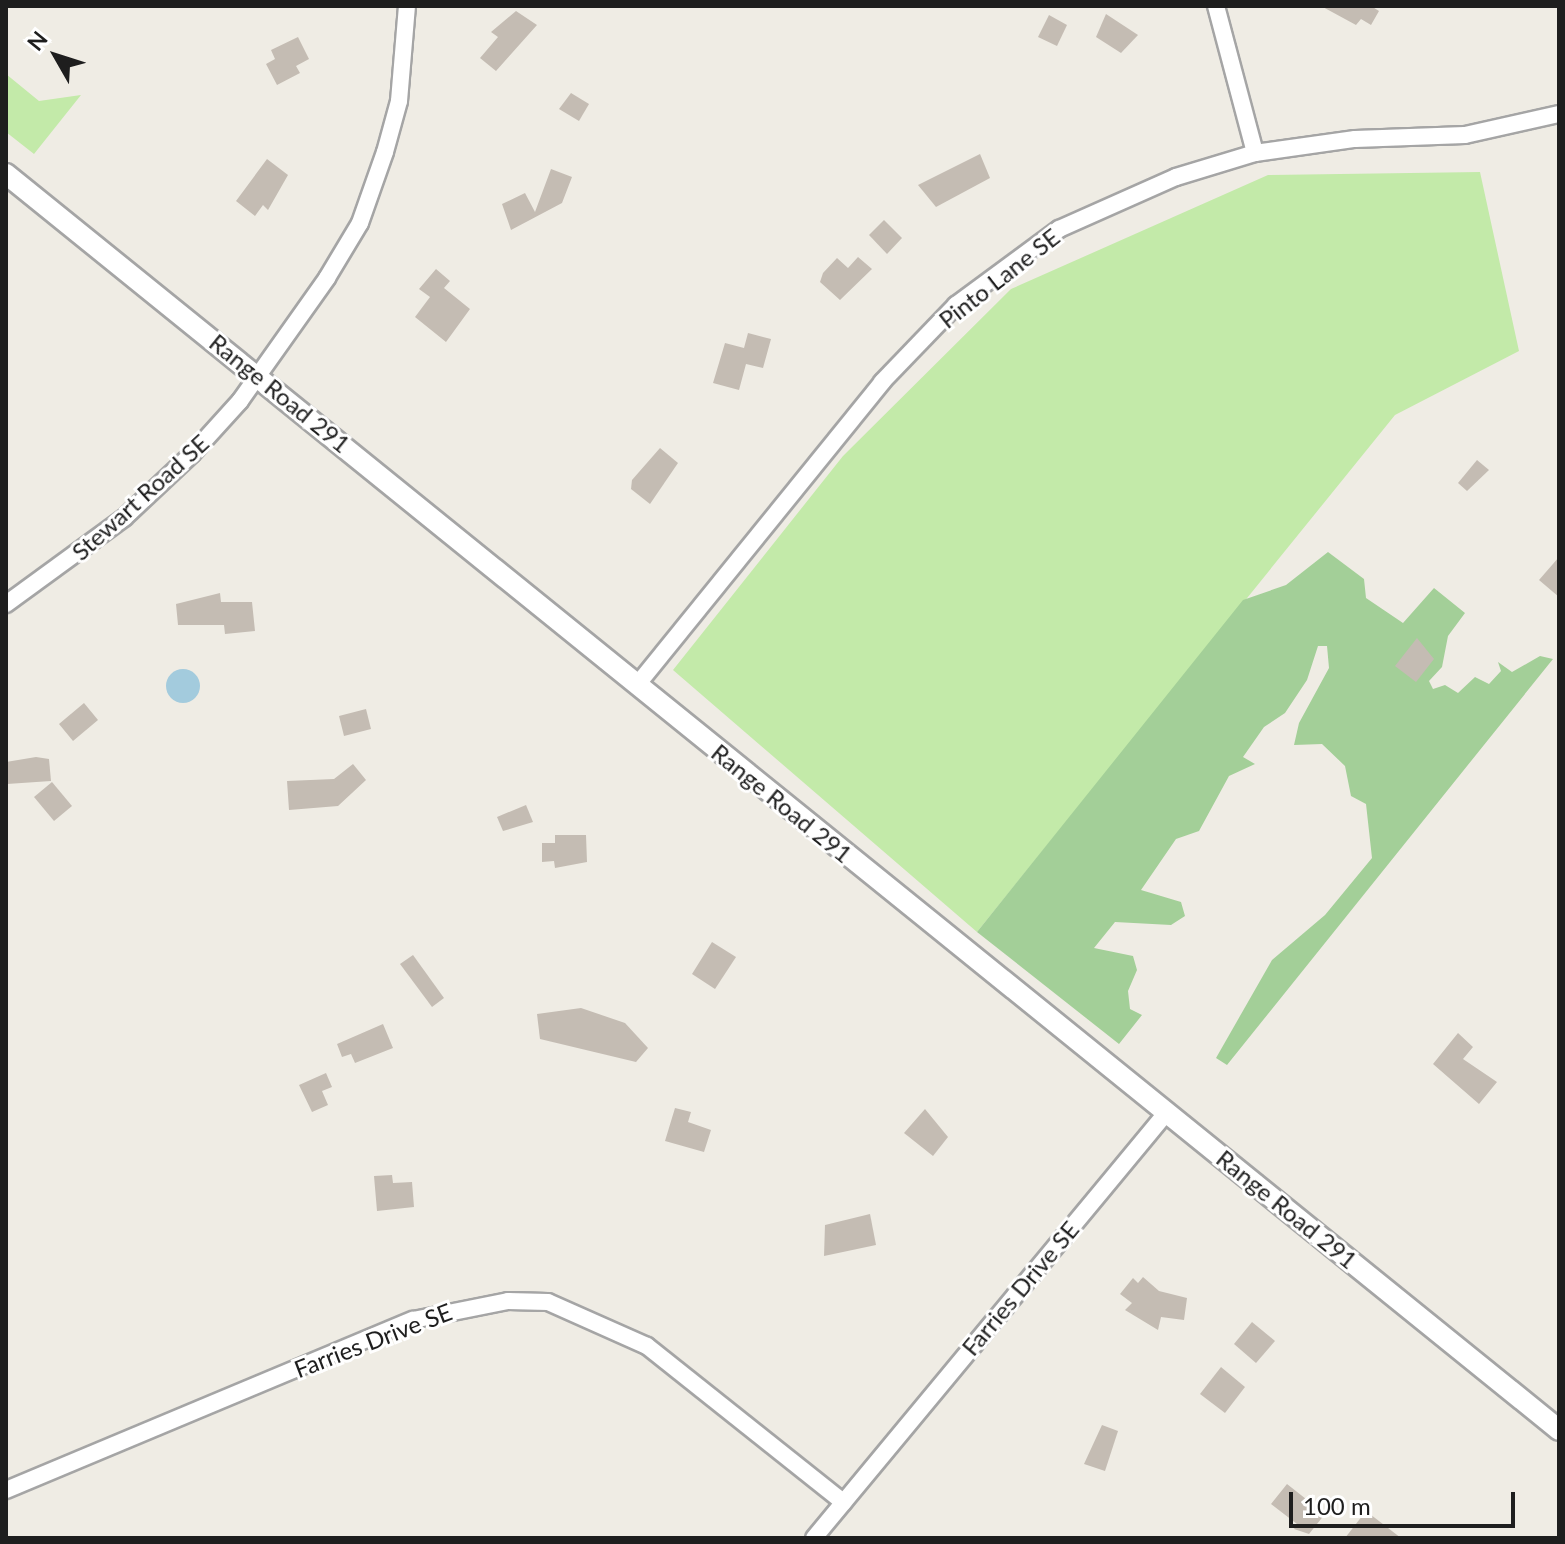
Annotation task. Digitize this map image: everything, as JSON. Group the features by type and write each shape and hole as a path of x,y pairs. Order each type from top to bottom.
{"street":[{"name":"Stewart Road SE","path":"6,604 124,518 192,454 258,374 360,223 399,101 407,6"},
{"path":"1216,6 1255,153"},
{"name":"Pinto Lane SE","path":"637,685 882,382 956,305 1059,229 1176,177 1255,153 1355,139 1465,135 1559,114"},
{"name":"Range Road 291","path":"6,174 258,374 637,685 1559,1430"},
{"name":"Farries Drive SE","path":"814,1538 1167,1112"},
{"name":"Farries Drive SE","path":"6,1490 413,1320 508,1301 548,1302 647,1346 843,1502"}],"green space":[{"path":"6,74 39,101 81,95 34,154 6,132"},
{"path":"1480,172 1519,351 1395,415 977,932 673,670 843,456 1011,289 1268,175"},
{"path":"1328,552 1364,579 1366,598 1403,623 1434,588 1465,613 1448,636 1442,667 1429,681 1433,689 1445,685 1458,693 1475,677 1489,684 1501,671 1498,662 1512,672 1540,656 1553,659 1227,1065 1216,1058 1272,960 1325,915 1372,858 1366,804 1351,796 1345,766 1322,744 1294,745 1299,723 1329,668 1327,646 1318,646 1307,680 1285,713 1264,727 1243,757 1255,764 1229,776 1199,831 1176,839 1141,890 1181,902 1185,916 1171,925 1115,922 1094,948 1133,956 1137,970 1128,991 1130,1009 1142,1015 1119,1044 977,932 1243,600 1286,585"}],"water":[{"path":"183,669 195,674 200,686 195,698 183,703 171,698 166,686 171,674"}],"building":[{"path":"1321,6 1371,6 1379,11 1371,25 1361,19 1356,25"},
{"path":"516,11 537,25 496,71 480,58 498,37 491,32"},
{"path":"1106,14 1138,35 1121,53 1096,37"},
{"path":"1049,15 1067,25 1057,46 1038,37"},
{"path":"298,37 309,59 296,66 300,73 277,85 266,64 275,59 271,50"},
{"path":"571,93 589,104 579,121 559,109"},
{"path":"980,154 990,178 936,207 918,185"},
{"path":"267,159 288,175 268,210 263,205 255,216 236,201"},
{"path":"551,169 572,177 562,203 511,230 502,204 525,193 535,212"},
{"path":"884,220 902,238 887,254 869,235"},
{"path":"858,257 872,269 840,300 820,282 823,273 837,258 848,268"},
{"path":"436,269 450,281 444,288 470,309 446,342 415,317 430,297 419,289"},
{"path":"748,333 771,339 763,368 746,364 739,390 713,383 725,343 744,348"},
{"path":"660,448 678,463 650,504 631,489 632,480"},
{"path":"1477,460 1489,470 1467,491 1458,483"},
{"path":"1559,557 1559,597 1539,580"},
{"path":"220,593 221,602 252,602 255,631 225,634 224,625 178,625 176,604"},
{"path":"1417,638 1434,659 1416,682 1395,666"},
{"path":"84,703 98,720 73,741 59,724"},
{"path":"366,709 371,729 344,736 339,716"},
{"path":"36,757 49,759 51,781 7,784 6,762"},
{"path":"353,764 366,780 338,806 289,810 287,781 334,779"},
{"path":"52,782 72,806 54,821 34,797"},
{"path":"526,805 533,822 503,831 497,817"},
{"path":"555,835 586,835 587,862 555,868 554,861 542,862 542,843 555,843"},
{"path":"712,942 736,957 715,989 692,974"},
{"path":"413,955 444,998 432,1007 400,964"},
{"path":"581,1008 625,1023 648,1048 636,1062 540,1039 537,1014"},
{"path":"383,1024 393,1048 355,1063 351,1054 342,1057 337,1044"},
{"path":"1458,1033 1473,1047 1463,1059 1497,1082 1479,1104 1433,1064"},
{"path":"326,1073 332,1087 322,1091 328,1105 312,1112 299,1085"},
{"path":"675,1108 691,1112 688,1122 711,1130 704,1152 665,1141"},
{"path":"925,1109 948,1137 933,1156 904,1133"},
{"path":"392,1175 393,1183 412,1182 414,1207 377,1211 374,1176"},
{"path":"870,1214 876,1245 824,1256 825,1225"},
{"path":"1143,1277 1159,1291 1187,1298 1184,1320 1161,1317 1158,1330 1125,1310 1132,1303 1120,1294 1133,1278 1138,1283"},
{"path":"1252,1322 1275,1341 1256,1363 1234,1344"},
{"path":"1221,1367 1245,1387 1225,1413 1200,1394"},
{"path":"1102,1425 1118,1431 1105,1471 1084,1464"},
{"path":"1287,1484 1325,1514 1309,1534 1294,1529 1297,1524 1271,1504"},
{"path":"1366,1511 1401,1538 1345,1538"}]}
